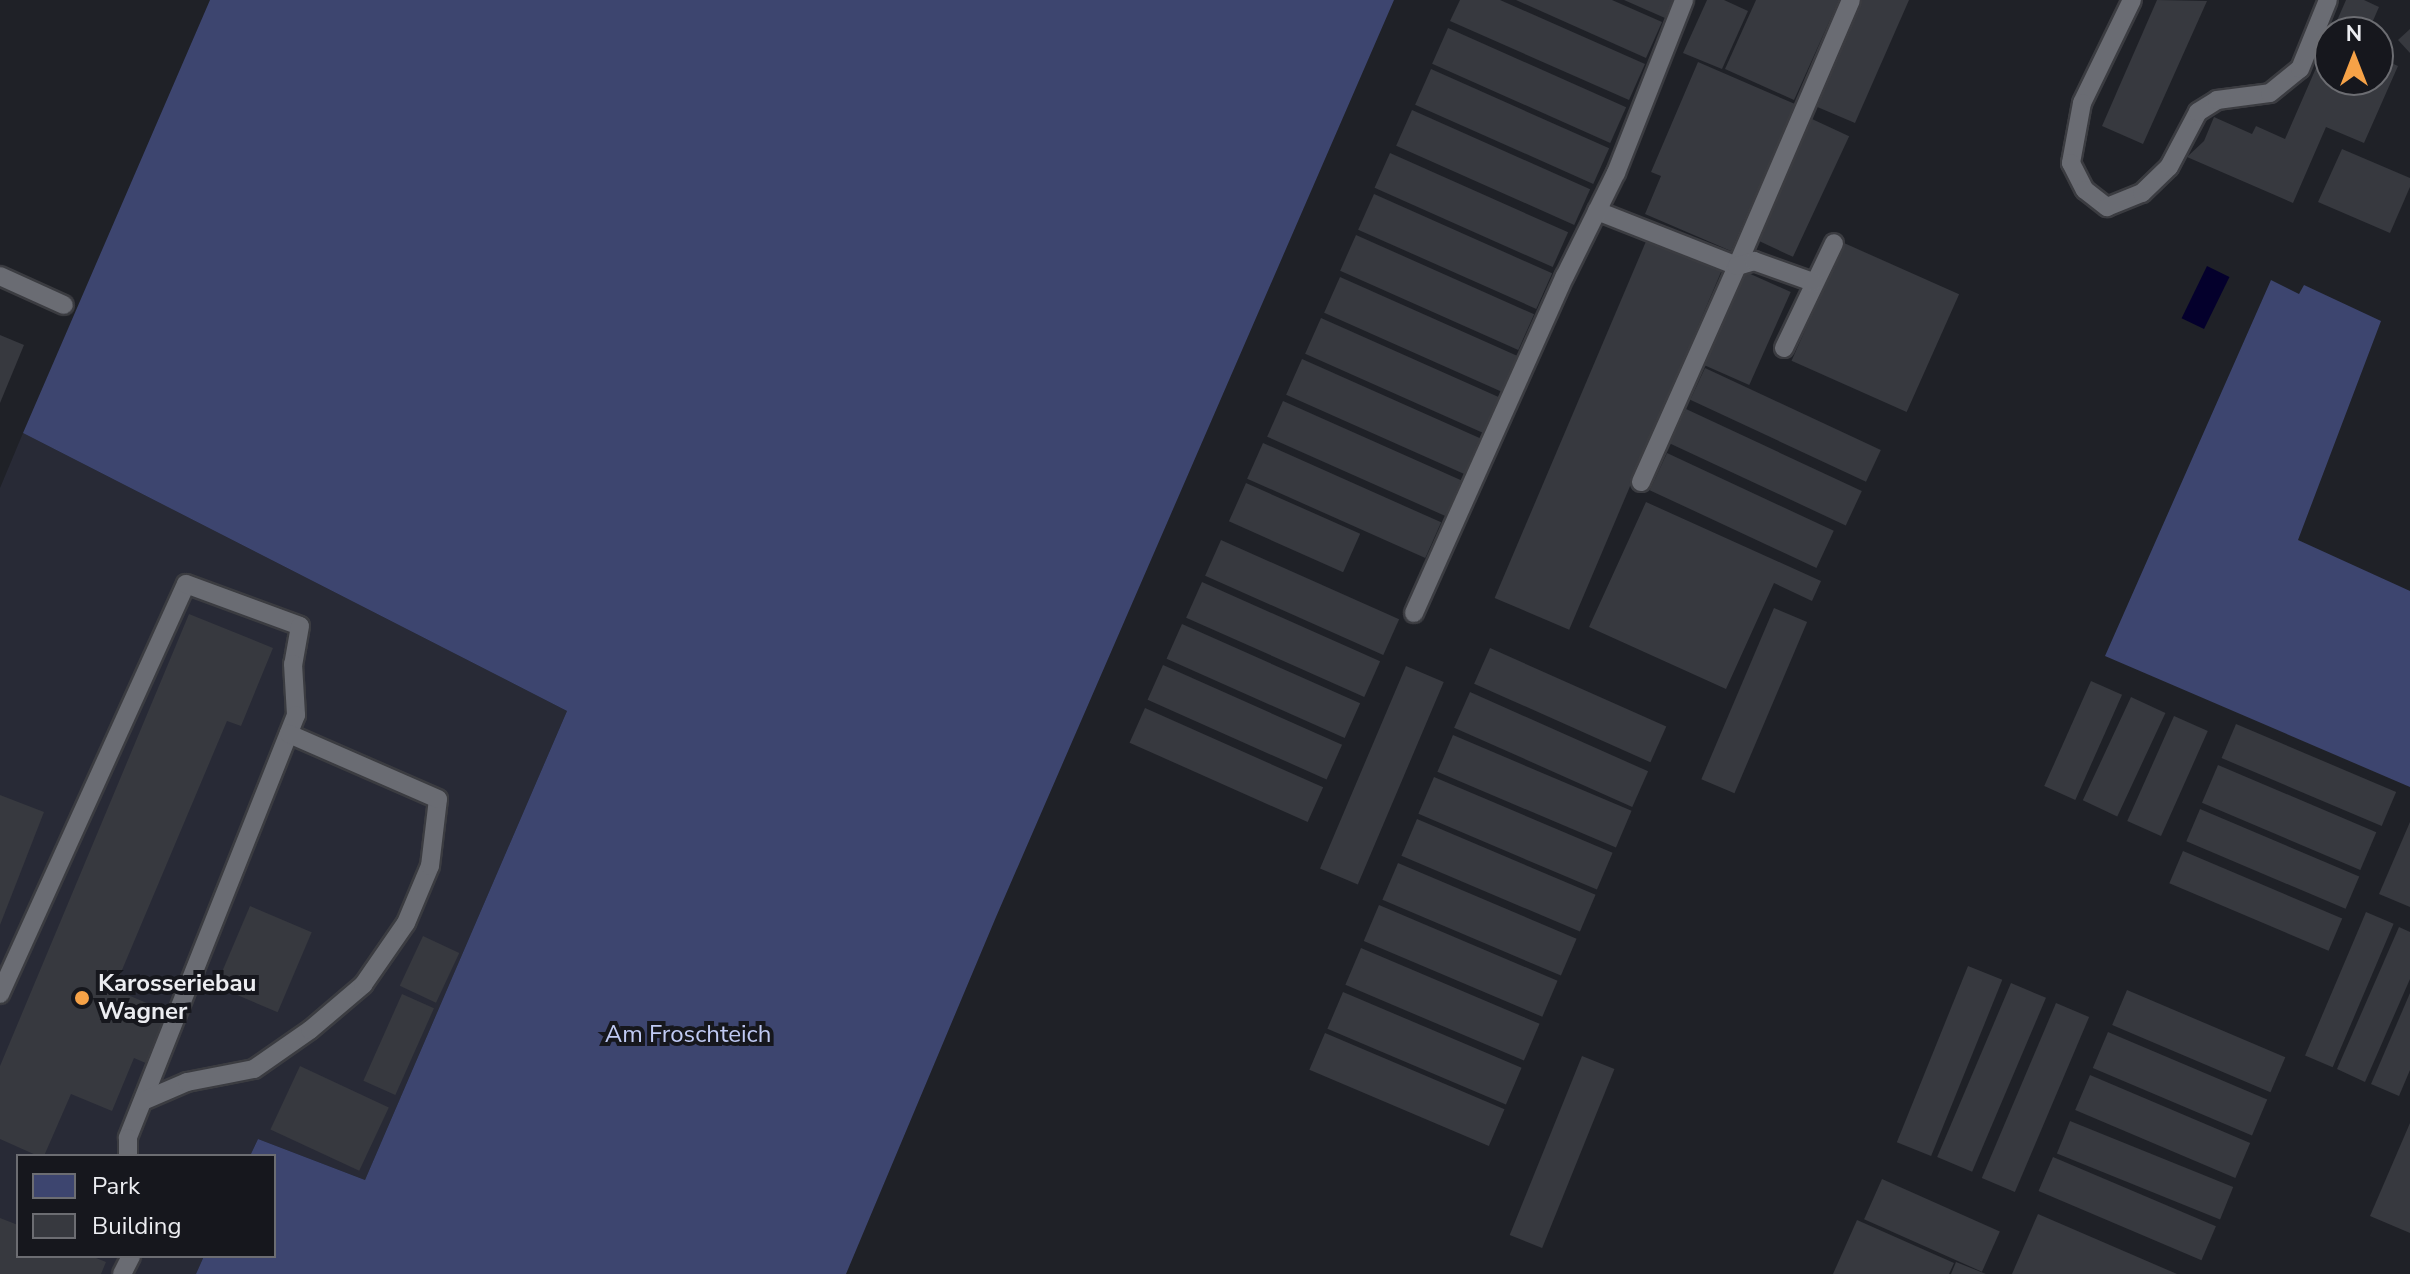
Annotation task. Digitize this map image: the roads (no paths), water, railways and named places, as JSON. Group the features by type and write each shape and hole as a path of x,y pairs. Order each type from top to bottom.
{"lane":[{"path":"1414,613 1616,173 1684,0"},
{"path":"1641,482 1851,0"},
{"path":"2132,0 2082,103 2071,163 2085,190 2107,207 2142,193 2169,167 2198,112 2217,100 2270,93 2300,69 2328,0"},
{"path":"1597,211 1737,266 1754,261 1813,282"},
{"path":"1784,348 1834,243"},
{"path":"0,276 64,305"},
{"path":"0,994 186,584 300,626 293,664 296,715 128,1138 128,1154"},
{"path":"143,1101 187,1082 254,1069 310,1030 363,985 406,923 430,866 438,799 289,734"}],"place":[{"name":"Karosseriebau Wagner","path":"82,998"}],"park label":[{"name":"Am Froschteich","path":"688,1035"}]}
